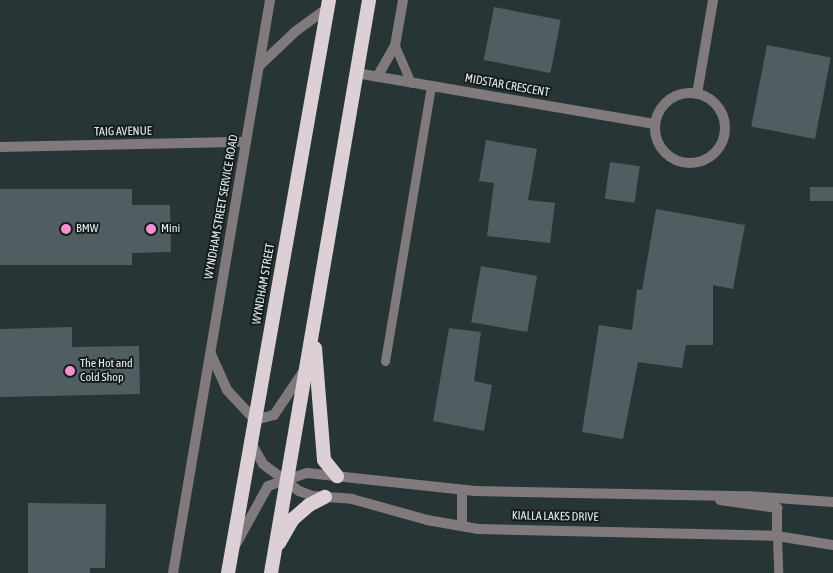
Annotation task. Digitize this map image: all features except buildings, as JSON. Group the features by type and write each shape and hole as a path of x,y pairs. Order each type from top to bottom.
{"highway":[{"path":"271,573 285,480 313,330 369,0"},
{"name":"WYNDHAM STREET","path":"228,573 328,4"},
{"path":"313,330 324,460 337,476"},
{"path":"275,550 293,518 309,505 325,497"}],"street":[{"name":"WYNDHAM STREET SERVICE ROAD","path":"173,573 270,0"},
{"path":"377,77 395,46 403,0"},
{"path":"697,94 713,0"},
{"path":"259,66 296,30 328,4"},
{"name":"MIDSTAR CRESCENT","path":"356,73 655,124"},
{"path":"697,94 713,102 724,117 724,137 711,157 700,162 674,159 657,142 655,124 666,102 676,96 697,94"},
{"name":"TAIG AVENUE","path":"0,148 246,142"},
{"path":"210,353 227,390 255,420 274,415 307,364"},
{"name":"KIALLA LAKES DRIVE","path":"251,444 263,464 298,491 325,497 352,499 462,526 777,536 833,545"},
{"name":"KIALLA LAKES DRIVE","path":"231,553 268,486 307,473 462,490 693,494 833,502"},
{"path":"462,490 462,526"},
{"path":"693,494 736,503 773,505 779,512 777,536"}],"lane":[{"path":"395,46 411,83"},
{"path":"385,361 431,86"},
{"path":"777,536 778,573"}],"place":[{"name":"BMW","path":"66,229"},
{"name":"Mini","path":"151,229"},
{"name":"The Hot and Cold Shop","path":"70,371"}]}
